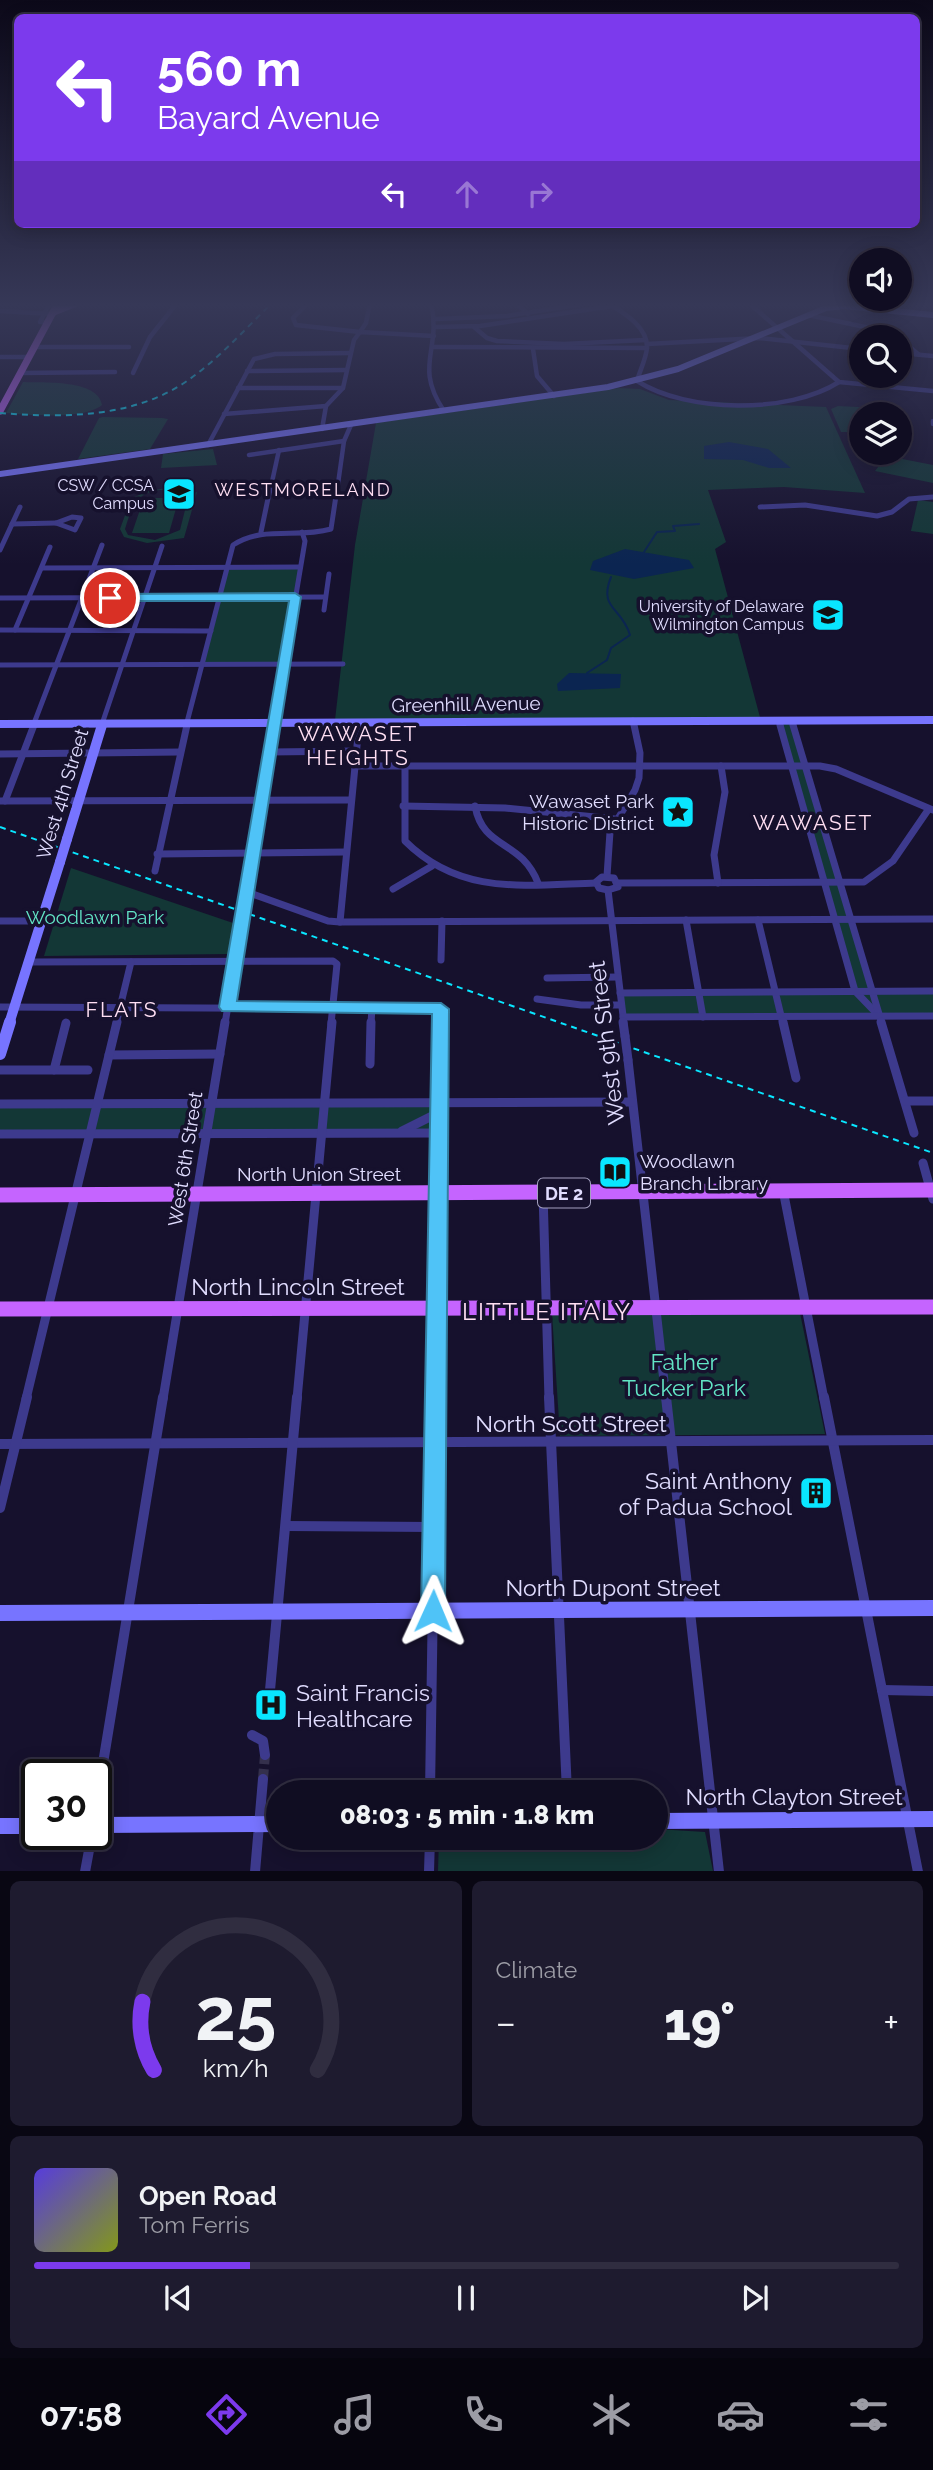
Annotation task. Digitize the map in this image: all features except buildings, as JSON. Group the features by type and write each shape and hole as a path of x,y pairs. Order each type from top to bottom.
{"main road":[{"path":"0,411 11,390"},
{"name":"North Union Street","path":"0,1195 783,1190 932,1193"},
{"name":"North Lincoln Street","path":"0,1309 933,1307"}],"street":[{"path":"208,445 237,390"},
{"path":"323,429 326,406 341,390"},
{"path":"429,390 444,411"},
{"path":"548,390 554,396"},
{"path":"0,474 583,390"},
{"path":"657,390 672,398 780,403 793,402 821,390"},
{"path":"907,390 933,393"},
{"path":"224,414 326,406"},
{"path":"302,532 304,541 331,529 344,441 351,425"},
{"path":"249,455 344,441"},
{"path":"261,532 279,450"},
{"path":"760,508 805,505 877,516 892,512 905,500 933,497"},
{"path":"0,550 20,508"},
{"path":"12,524 56,523 72,517 81,518 75,530 65,529 56,523"},
{"path":"155,871 180,752 221,597 225,567 233,545 261,532 325,532"},
{"name":"West 6th Street","path":"104,1759 304,541"},
{"path":"102,545 2,801 351,800"},
{"name":"West 4th Street","path":"0,1054 102,724 162,545"},
{"path":"15,630 50,547"},
{"path":"42,568 300,567"},
{"path":"324,610 329,574"},
{"path":"0,598 324,597"},
{"path":"0,630 211,631"},
{"path":"0,665 343,664"},
{"path":"607,876 606,849 615,819 636,790 640,766 633,720"},
{"path":"779,720 855,991 880,1016"},
{"path":"792,720 914,1133"},
{"name":"Greenhill Avenue","path":"0,724 933,720"},
{"path":"340,922 359,723"},
{"path":"270,752 355,751"},
{"path":"0,754 180,752"},
{"path":"354,766 805,766 836,769 931,810 884,871 864,882 618,883 607,876 599,878 596,883"},
{"path":"405,766 405,841 414,853 432,866 473,881 596,883"},
{"path":"718,883 714,855 717,830 726,807 727,786 721,766"},
{"path":"403,806 475,806 615,819"},
{"path":"475,806 475,821 484,832 528,859 534,866 538,883"},
{"path":"157,854 346,852"},
{"path":"393,889 432,866"},
{"path":"596,883 599,888 608,890 617,888 618,883"},
{"name":"West 9th Street","path":"608,890 719,1871"},
{"path":"247,892 340,922 933,919"},
{"path":"686,920 703,1017"},
{"path":"758,920 796,1078"},
{"path":"0,921 41,921"},
{"path":"441,960 442,921"},
{"path":"29,962 337,963 269,1702"},
{"path":"0,1508 131,962"},
{"path":"547,978 618,977"},
{"path":"620,993 933,991"},
{"path":"537,999 580,1005 621,1005"},
{"path":"0,1007 441,1009 430,1780"},
{"path":"370,1064 372,1007"},
{"path":"623,1017 933,1016"},
{"path":"54,1070 66,1023"},
{"path":"109,1055 220,1054"},
{"path":"0,1070 88,1070"},
{"path":"905,1101 933,1101"},
{"path":"0,1104 212,1103 440,1107 632,1102"},
{"path":"401,1132 440,1107"},
{"path":"0,1134 440,1133"},
{"path":"923,1163 932,1193"},
{"path":"783,1190 918,1871"},
{"path":"542,1193 550,1442 567,1780"},
{"name":"North Scott Street","path":"0,1444 933,1440"},
{"path":"286,1526 434,1527"},
{"name":"North Dupont Street","path":"0,1613 933,1608"},
{"path":"882,1690 933,1691"},
{"path":"252,1735 262,1741 265,1755"},
{"path":"255,1871 263,1779"},
{"name":"North Clayton Street","path":"668,1821 933,1819"},
{"path":"112,1825 266,1824"},
{"path":"0,1826 21,1826"},
{"path":"85,1871 89,1850"},
{"path":"429,1871 430,1850"}],"green space":[{"path":"18,390 89,390 98,397 102,405 94,410 70,415 6,413"},
{"path":"603,390 643,390 669,400 826,407 849,458 849,465 852,465 865,493 784,487 708,490 726,542 715,549 761,721 335,720 355,545 376,423"},
{"path":"849,407 849,432 841,432 831,409"},
{"path":"99,418 168,419 150,449 78,459"},
{"path":"213,449 217,465 161,468 163,454"},
{"path":"912,461 933,465 933,483 875,471 880,465 912,465"},
{"path":"167,488 190,494 197,492 184,538 147,543 124,537 120,529 131,499 147,491","holes":["160,490 178,491 188,498 180,530 155,540 128,535 125,529 127,521 140,498"]},
{"path":"144,498 179,498 169,533 132,533"},
{"path":"918,500 933,502 933,534 911,531"},
{"path":"225,567 300,567 284,665 201,665"},
{"path":"779,720 792,720 874,991 933,991 933,1016 623,1017 620,993 854,991"},
{"name":"Woodlawn Park","path":"71,868 236,924 230,954 44,956"},
{"path":"440,1103 440,1133 0,1134 0,1104"},
{"name":"Father Tucker Park","path":"800,1313 825,1434 560,1436 552,1314"},
{"path":"668,1830 705,1832 713,1871 438,1871 439,1850 668,1850"}],"water":[{"path":"729,442 768,449 791,468 769,468 743,460 704,459 704,446"},
{"path":"625,549 689,560 694,568 634,579 590,570 593,561"},
{"path":"569,673 621,674 620,688 558,691 557,684"}],"waterway":[{"path":"644,552 657,532 675,531 673,526 699,524"},
{"path":"587,673 607,660 611,648 630,635 607,596 611,577"}],"tunnel":[{"path":"263,1779 265,1755"}],"railway":[{"path":"0,413 95,413 141,403 171,390"},
{"path":"0,827 933,1153"}],"place":[{"name":"CSW / CCSA Campus","path":"179,494"},
{"name":"University of Delaware Wilmington Campus","path":"828,615"},
{"name":"Wawaset Park Historic District","path":"678,812"},
{"name":"Woodlawn Branch Library","path":"615,1172"},
{"name":"Saint Anthony of Padua School","path":"816,1493"},
{"name":"Saint Francis Healthcare","path":"271,1705"}],"district":[{"name":"WESTMORELAND","path":"303,489"},
{"name":"WAWASET HEIGHTS","path":"358,745"},
{"name":"WAWASET","path":"813,822"},
{"name":"FLATS","path":"122,1009"},
{"name":"LITTLE ITALY","path":"547,1311"}],"route":[{"path":"110,598 295,597 228,1007 425,1006 441,1009 433,1611"}]}
